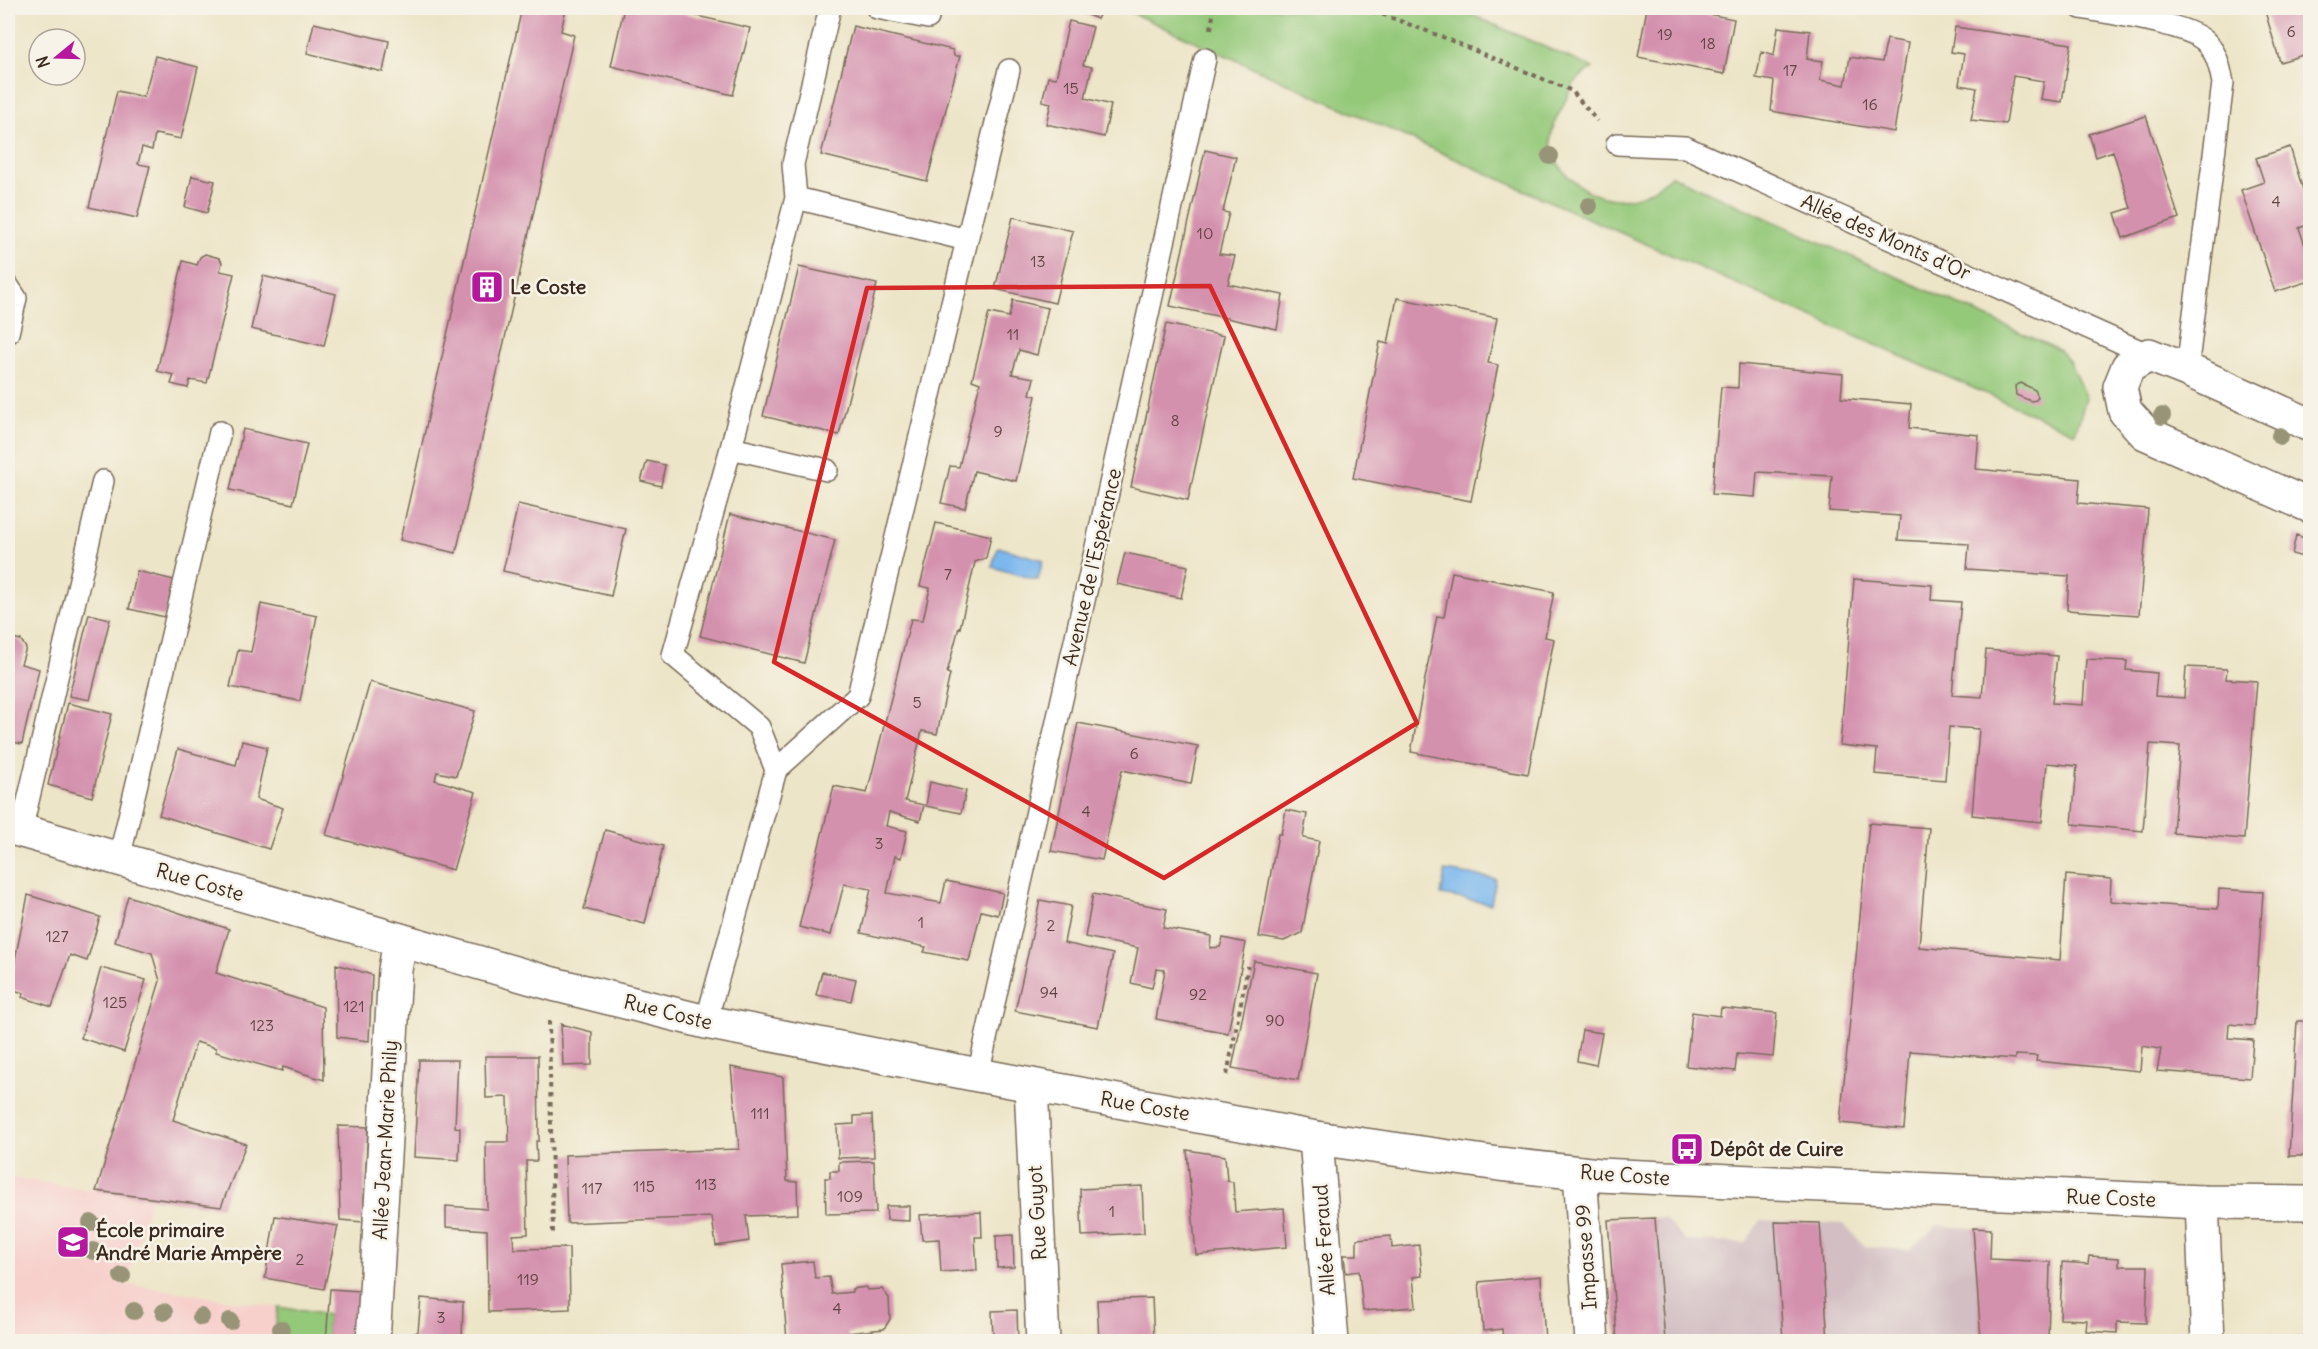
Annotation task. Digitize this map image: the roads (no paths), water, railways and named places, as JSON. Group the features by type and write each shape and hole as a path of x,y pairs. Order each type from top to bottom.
{"main road":[{"path":"2310,425 2149,355 2128,367 2120,387 2125,411 2145,433 2310,506"},
{"name":"Rue Coste","path":"14,829 553,984 706,1022 1316,1138 1580,1173 2202,1202 2310,1203"},
{"name":"Allée Jean-Marie Phily","path":"373,1341 395,970 400,940"},
{"name":"Rue Guyot","path":"1031,1085 1043,1341"},
{"name":"Allée Feraud","path":"1316,1138 1332,1341"},
{"name":"Impasse 99","path":"1580,1173 1592,1341"},
{"path":"2202,1202 2208,1341"}],"lane":[{"path":"776,770 759,727 673,655 731,448 796,198 793,164 830,8"},
{"path":"877,8 928,18"},
{"path":"2081,8 2187,29 2206,42 2218,60 2223,83 2187,370"},
{"name":"Avenue de l'Espérance","path":"978,1075 1205,59"},
{"path":"706,1022 776,770 858,696 1010,70"},
{"name":"Allée des Monts d'Or","path":"1617,144 1685,147 2149,355"},
{"path":"796,198 967,240"},
{"path":"8,286 16,298 8,333"},
{"path":"119,859 220,432"},
{"path":"731,448 827,470"},
{"path":"14,829 103,481"}],"water":[{"path":"998,547 1043,560 1038,580 992,567"},
{"path":"1445,871 1496,879 1491,904 1441,895"}],"place":[{"name":"Le Coste","path":"487,287"},
{"name":"Dépôt de Cuire","path":"1687,1149"},
{"name":"École primaire André Marie Ampère","path":"73,1242"}]}
